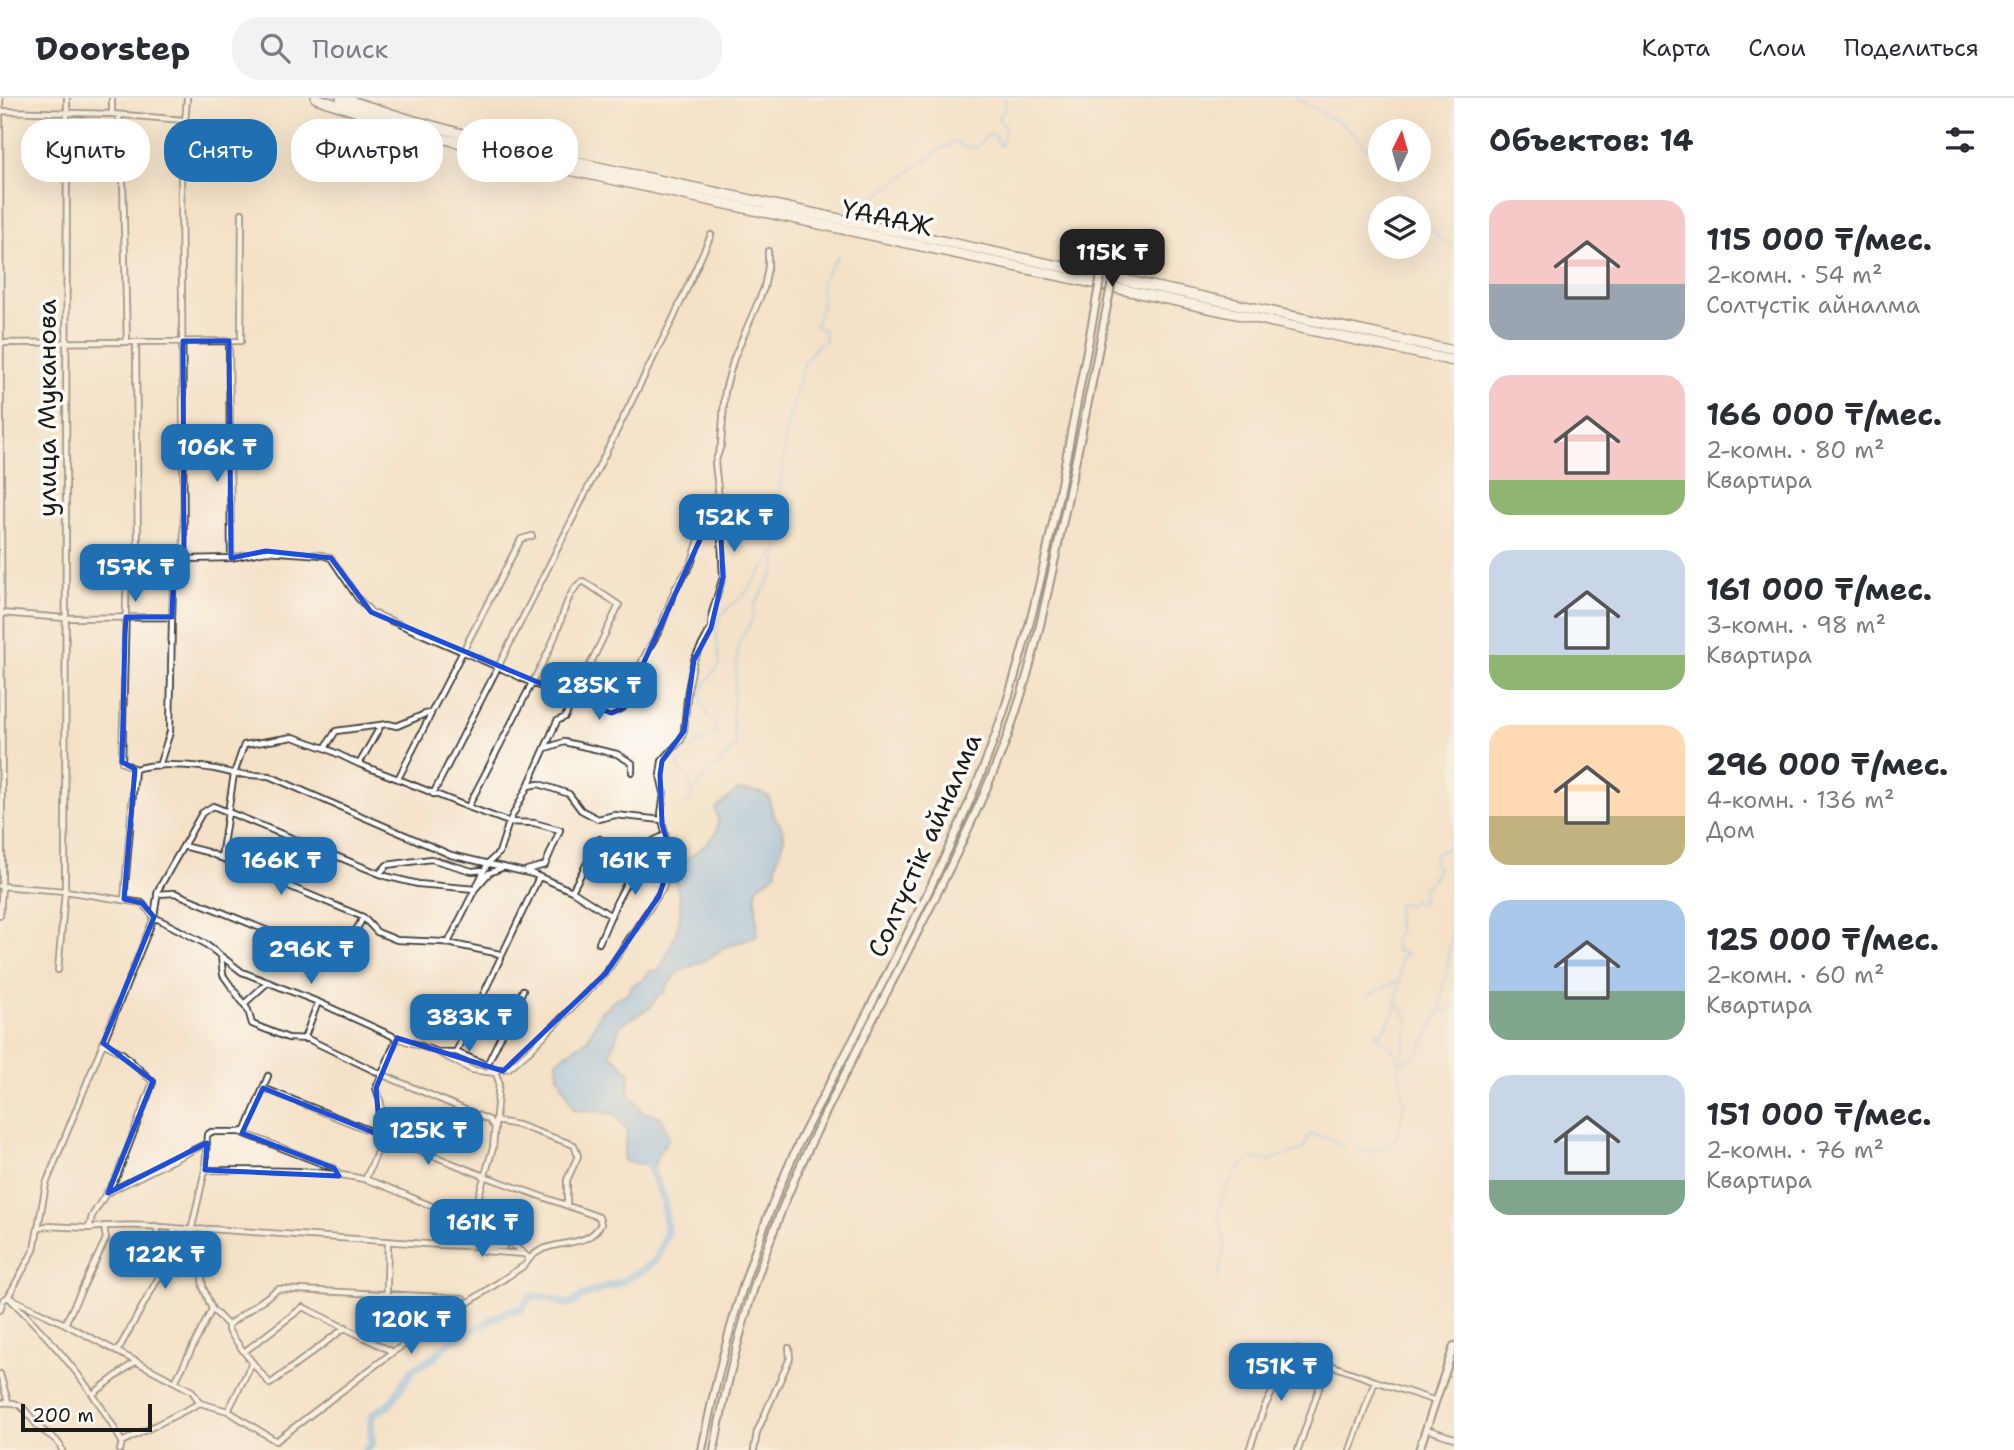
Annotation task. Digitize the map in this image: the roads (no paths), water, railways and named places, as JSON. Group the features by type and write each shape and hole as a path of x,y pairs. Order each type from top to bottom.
{"highway":[{"name":"ҮАААЖ","path":"316,98 417,132 497,153 1454,361"},
{"name":"ҮАААЖ","path":"341,98 528,152 837,216 1454,351"}],"street":[{"path":"0,98 0,915"},
{"name":"улица Муканова","path":"58,970 65,891 67,98"},
{"path":"112,98 123,182 127,342"},
{"path":"184,119 187,98"},
{"path":"0,111 115,114 172,119"},
{"path":"181,182 184,559"},
{"path":"1,344 241,341 242,213"},
{"name":"Солтүстік айналма","path":"702,1450 730,1329 770,1212 798,1145 932,884 985,761 1013,686 1035,609 1110,232"},
{"path":"433,794 673,318 710,235"},
{"name":"Солтүстік айналма","path":"714,1450 741,1330 759,1272 785,1204 809,1147 940,892 997,765 1023,688 1044,614 1121,235"},
{"path":"438,1052 456,1052 497,1070 509,1068 606,973 663,888 672,857 662,820 662,761 681,740 694,660 711,628 712,613 723,577 715,463 721,445 725,390 734,358 764,288 768,251"},
{"path":"229,341 231,558"},
{"path":"136,342 138,559"},
{"path":"1086,353 1097,355"},
{"path":"611,916 572,891 539,877 451,855 269,776 234,774 222,769 159,766 135,769 122,762 127,565 128,562 138,559 231,558 266,551 322,555 331,558 371,611 532,683 611,713 623,708 643,659 660,629 675,589 691,564 708,516 719,498"},
{"path":"398,779 521,539 532,536"},
{"path":"159,766 170,732 174,559"},
{"path":"448,943 488,863 499,853 509,822 557,721 565,717 619,605 583,581 578,584 562,611 558,630 468,807"},
{"path":"1,613 65,618 172,617"},
{"path":"325,748 336,731 388,724 397,726 431,713"},
{"path":"359,764 380,727"},
{"path":"221,858 234,774 244,745 293,737 509,822 534,823 560,830 545,865 519,870"},
{"path":"545,748 564,742 617,754 632,763 632,772"},
{"path":"124,899 135,769"},
{"path":"528,786 540,784 569,794 581,810 597,819 615,815 662,820"},
{"path":"0,1310 3,1300 8,1297 34,1250 46,1184 154,917 157,894 202,813 212,806 380,874 418,884 475,889"},
{"path":"599,943 647,844 666,837"},
{"path":"572,891 600,839"},
{"path":"183,846 221,858 363,917 377,932 397,940 448,943 500,954"},
{"path":"380,874 387,865 430,859 472,871 485,869"},
{"path":"475,889 489,873 505,867"},
{"path":"456,1052 500,954 539,877"},
{"path":"1,886 65,891 142,903 154,917 204,943 242,972 318,1002 397,1038 438,1052 472,1070 496,1074"},
{"path":"157,894 175,893 349,964"},
{"path":"336,958 342,944 357,933 363,917"},
{"path":"220,956 223,975 244,1004 252,1024 288,1038 304,1039 489,1120 495,1128"},
{"path":"244,1004 268,982"},
{"path":"488,1065 523,990"},
{"path":"304,1039 318,1002"},
{"path":"365,1180 382,1135 382,1103 376,1088 397,1038"},
{"path":"89,1228 92,1216 117,1176 153,1082 128,1058 103,1043"},
{"path":"488,1065 499,1082 493,1148 484,1176 477,1215 485,1226 527,1256"},
{"path":"268,1076 246,1130 211,1132 207,1135 205,1170 191,1231 194,1254 200,1261 202,1287 212,1309 228,1325 228,1330 268,1382 273,1383 346,1328"},
{"path":"263,1088 484,1176 599,1217 601,1224 586,1240 550,1245 527,1256 483,1251 491,1245"},
{"path":"496,1121 518,1125 574,1145 578,1156 567,1180 568,1205"},
{"path":"240,1132 334,1168 340,1176"},
{"path":"108,1193 207,1143"},
{"path":"205,1170 340,1176 365,1180 470,1218 477,1215"},
{"path":"441,1243 448,1211"},
{"path":"38,1229 46,1226 155,1226 191,1231 210,1229 504,1247 505,1238"},
{"path":"65,1324 105,1242 104,1226"},
{"path":"155,1226 167,1250"},
{"path":"117,1352 164,1266 174,1228"},
{"path":"386,1321 388,1241"},
{"path":"122,1442 200,1404 228,1411 276,1441 393,1352 525,1265 527,1256"},
{"path":"228,1325 278,1289 463,1298 465,1303"},
{"path":"8,1297 192,1391 200,1404"},
{"path":"8,1297 35,1323 104,1409 122,1442 120,1450"},
{"path":"244,1352 303,1307 393,1352"},
{"path":"175,1382 212,1309"},
{"path":"35,1323 46,1315"},
{"path":"1419,1450 1454,1346"},
{"path":"754,1450 757,1432 790,1359 789,1349"},
{"path":"1249,1450 1264,1408 1295,1349 1307,1352 1333,1366 1436,1401"},
{"path":"93,1395 136,1361"},
{"path":"228,1411 252,1363"},
{"path":"1298,1450 1326,1368 1333,1366"},
{"path":"0,1374 8,1402"},
{"path":"1350,1450 1375,1381"},
{"path":"0,1403 8,1402 28,1411 38,1426 60,1442 62,1450"},
{"path":"1426,1429 1454,1438"}],"water":[{"path":"738,790 759,792 769,797 773,814 784,834 776,872 756,891 756,937 727,946 679,972 666,987 665,993 658,995 650,1008 621,1024 610,1054 630,1072 630,1093 643,1113 653,1113 661,1117 669,1138 658,1154 654,1166 623,1161 627,1131 615,1114 574,1109 558,1075 557,1060 588,1039 601,1011 609,1007 613,1000 629,993 632,985 642,981 651,970 659,971 679,922 677,872 685,861 708,843 717,829 715,809"}],"waterway":[{"path":"861,208 940,149 950,145 953,140 962,146 977,148 988,134 997,136 996,140 1001,146 1006,127 998,118 1004,111 1005,98"},
{"path":"1296,98 1345,126 1368,148"},
{"path":"1398,182 1408,196"},
{"path":"1431,228 1438,238 1454,247"},
{"path":"685,807 709,770 718,767 736,745 732,717 739,642 752,621 754,606 774,573 786,431 805,361 819,344 825,341 824,329 815,326 822,306 821,281 838,256"},
{"path":"692,795 688,777 678,768 684,751 717,733 701,699 707,681 720,665 716,632 719,619 744,595 776,551"},
{"path":"1399,1066 1396,1053 1377,1035 1377,1032 1380,1033 1386,1026 1395,1009 1400,960 1407,953 1395,950 1394,939 1399,930 1396,919 1397,905 1409,905 1413,900 1419,904 1422,902 1422,889 1431,881 1438,868 1434,864 1435,854 1450,847 1454,837"},
{"path":"1440,1011 1454,922"},
{"path":"1366,999 1398,981"},
{"path":"1356,1149 1371,1151 1388,1147 1393,1144 1398,1134 1404,1105 1399,1067 1410,1022 1397,1003"},
{"path":"1401,1065 1419,1053 1440,1011 1450,1010 1454,1005"},
{"path":"1218,1278 1225,1244 1218,1214 1223,1195 1235,1172 1253,1158 1268,1161 1303,1149 1310,1134 1330,1139 1344,1147"},
{"path":"366,1450 372,1444 371,1418 374,1413 389,1405 413,1369 433,1358 447,1344 510,1310 520,1310 531,1296 545,1297 565,1304 573,1303 582,1296 621,1282 657,1259 667,1232 664,1200 645,1156"},
{"path":"192,1450 206,1445 221,1450"}]}
